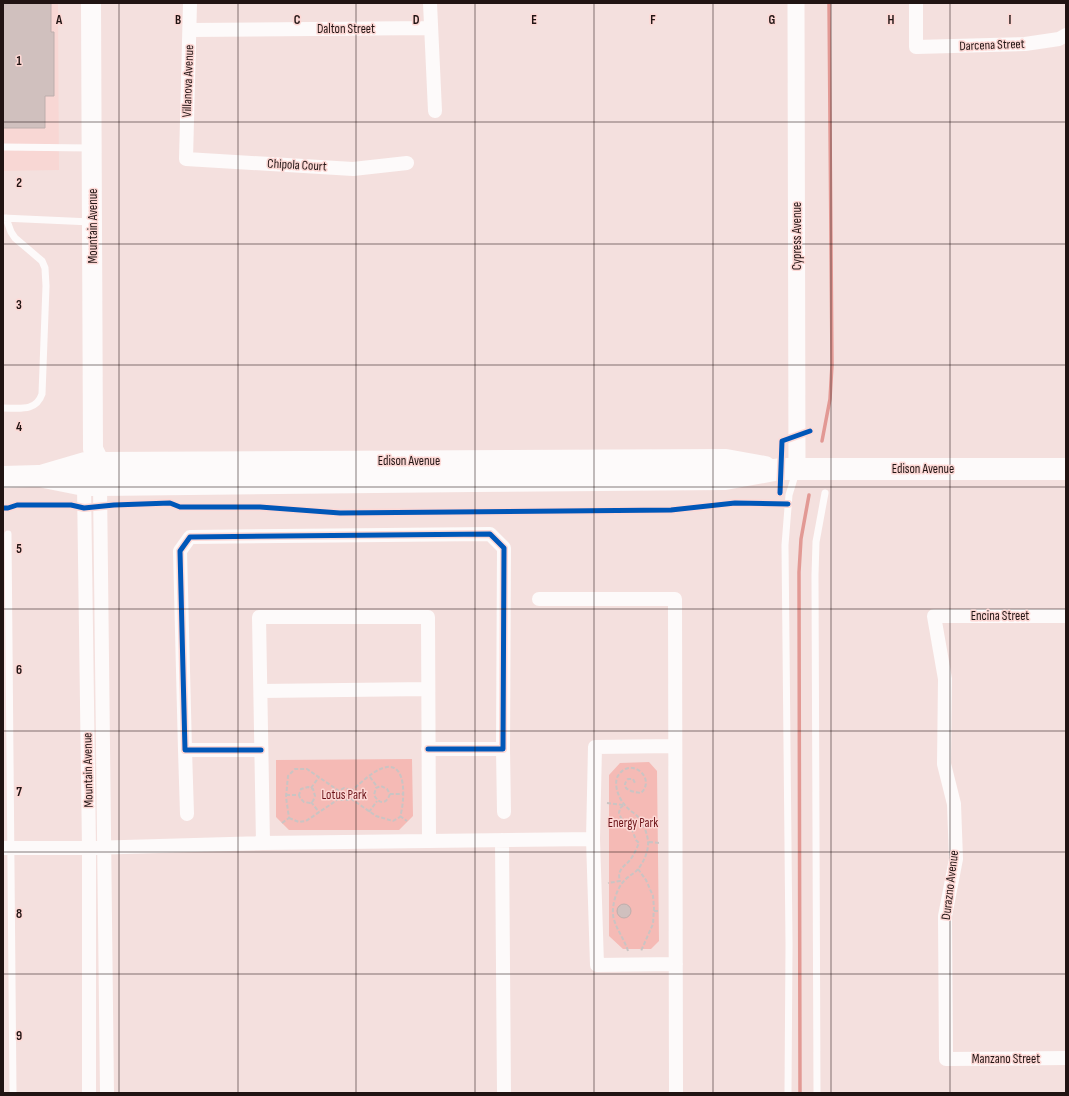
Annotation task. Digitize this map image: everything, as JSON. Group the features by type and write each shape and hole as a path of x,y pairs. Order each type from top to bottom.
{"main road":[{"name":"Mountain Avenue","path":"91,3 93,222 92,485"},
{"name":"Edison Avenue","path":"39,476 93,458 726,460 789,469 1066,469"},
{"name":"Edison Avenue","path":"3,477 39,476 92,485 725,479 789,469"}],"street":[{"name":"Villanova Avenue","path":"186,159 190,3"},
{"path":"430,3 435,111"},
{"name":"Cypress Avenue","path":"789,469 796,3"},
{"name":"Darcena Street","path":"916,3 916,47 1025,44 1059,39 1066,35"},
{"name":"Dalton Street","path":"190,30 430,28"},
{"name":"Chipola Court","path":"186,159 353,169 407,163"},
{"name":"Mountain Avenue","path":"92,485 105,848 107,1093"},
{"name":"Mountain Avenue","path":"89,1093 89,848 92,485"},
{"path":"187,814 180,551 190,537 490,534 504,548 504,812"},
{"path":"539,599 675,599 676,1093"},
{"name":"Encina Street","path":"934,616 1066,616"},
{"name":"Durazno Avenue","path":"934,616 944,679 944,764 954,804 956,859 945,916 946,1059"},
{"path":"263,843 259,617 428,618 429,841"},
{"path":"261,691 428,689"},
{"path":"676,746 595,747 593,839 597,965 676,964"},
{"path":"428,749 503,749"},
{"path":"186,750 261,750"},
{"path":"7,848 105,848 263,843 593,839"},
{"path":"502,840 504,1093"},
{"name":"Manzano Street","path":"946,1059 1066,1058"}],"lane":[{"path":"3,147 92,148"},
{"path":"3,408 26,408 35,406 40,402 42,394 46,286 45,268 42,261 15,238 5,218 93,222"},
{"path":"788,1093 789,937 785,545 789,495 789,469"},
{"path":"817,1093 815,575 816,542 825,493"},
{"path":"8,534 5,594 7,848 13,1093"}],"path":[{"path":"350,792 384,767 393,768 400,772 402,780 403,808 400,816 393,821 385,820 369,812 350,798"},
{"path":"628,951 625,942 616,928 613,913 617,892 623,883 638,869 646,856 648,842 645,827 638,817 624,804 618,794 616,784 618,774 631,767 638,769 644,775 646,782 641,793 630,792 625,786 628,778 633,779 635,783"},
{"path":"289,818 286,795 288,776 295,769 307,769 339,791 340,798"},
{"path":"311,788 319,777"},
{"path":"370,777 378,788"},
{"path":"377,801 374,795 376,788 381,786 387,789 390,794"},
{"path":"299,795 302,789 308,787 311,788"},
{"path":"311,788 313,789 315,796 311,802"},
{"path":"339,791 344,788 348,789 350,792"},
{"path":"350,792 350,798"},
{"path":"390,794 403,794"},
{"path":"377,801 385,801 390,794"},
{"path":"286,795 299,795"},
{"path":"299,795 304,802 311,802"},
{"path":"340,798 341,800 348,800 350,798"},
{"path":"289,818 299,822 306,821 340,798"},
{"path":"369,812 377,801"},
{"path":"311,802 319,812"},
{"path":"607,803 624,804"},
{"path":"620,881 619,872 621,868 628,863 639,843 636,840 630,824 621,818 619,814 620,808 624,804"},
{"path":"400,816 407,821"},
{"path":"282,823 289,818"},
{"path":"648,842 660,843"},
{"path":"638,869 646,880 654,896 654,924 641,951"},
{"path":"608,883 620,881 623,883"},
{"path":"654,911 660,911"}],"shaded area":[{"path":"3,3 58,3 59,170 3,171"}],"green space":[{"name":"Lotus Park","path":"412,759 413,816 399,830 289,830 276,817 276,760"},
{"name":"Energy Park","path":"649,762 657,771 659,941 651,949 623,949 609,936 609,775 620,763"}],"building":[{"path":"3,3 51,3 51,32 54,32 54,96 45,96 45,128 3,128"},
{"path":"621,904 627,904 631,908 631,914 627,918 621,918 617,914 617,908"}],"waterway":[{"path":"822,441 830,399 832,365 829,3"},
{"path":"800,1093 799,572 801,539 809,495"}],"cycle path":[{"path":"780,493 782,441 810,431"},
{"path":"3,508 17,505 71,505 84,508 114,505 170,503 180,507 260,507 340,513 671,510 735,503 788,504"},
{"path":"261,750 185,750 180,551 190,537 490,534 504,548 503,749 428,749"}]}
